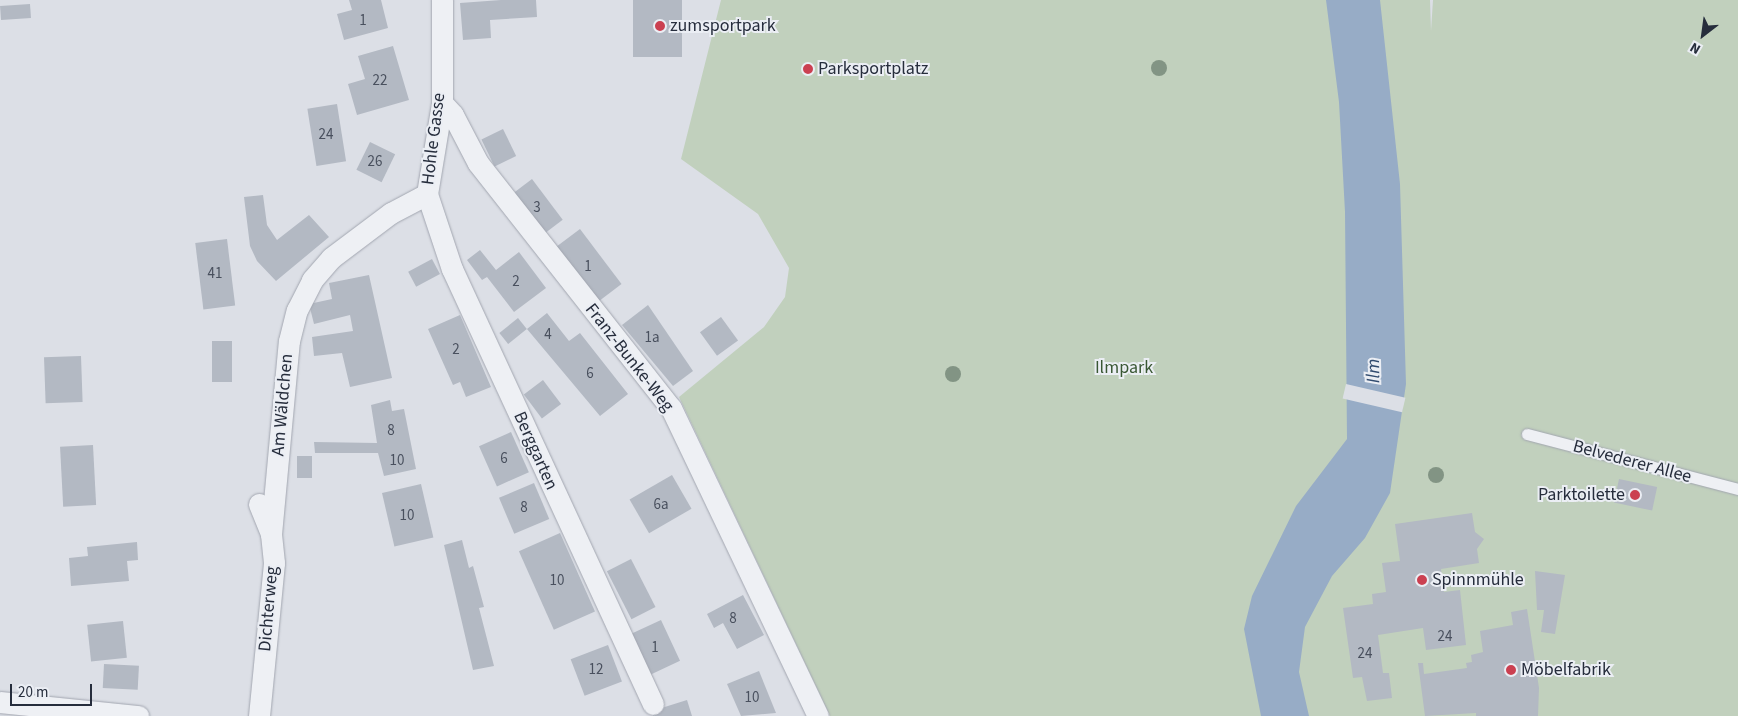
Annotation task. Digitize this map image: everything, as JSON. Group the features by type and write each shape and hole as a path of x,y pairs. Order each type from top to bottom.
{"street":[{"name":"Hohle Gasse","path":"312,280 331,258 354,240 391,213 426,194 442,103 442,0"},
{"name":"Franz-Bunke-Weg","path":"442,103 453,115 478,163 670,408 818,716"},
{"name":"Berggarten","path":"426,194 452,269 652,704"},
{"name":"Am Wäldchen","path":"271,534 288,341 296,310 312,280"},
{"name":"Dichterweg","path":"259,504 271,534 274,563 259,716"},
{"path":"0,702 44,711 138,716"}],"lane":[{"name":"Belvederer Allee","path":"1527,434 1738,489"}],"green space":[{"name":"Ilmpark","path":"721,0 1430,0 1431,31 1433,0 1738,0 1738,716 830,716 679,397 764,327 785,297 789,268 758,214 681,159"}],"water":[{"name":"Ilm","path":"1326,0 1380,0 1400,184 1406,384 1390,493 1365,538 1332,576 1305,627 1299,672 1309,716 1261,716 1244,629 1252,596 1296,506 1347,439 1345,212 1339,102"}],"pier":[{"path":"1346,384 1405,398 1402,412 1343,399"}],"building":[{"path":"349,0 381,0 388,28 344,40 337,14 352,10"},
{"path":"536,0 537,17 490,20 491,38 463,40 460,3"},
{"name":"zumsportpark","path":"633,0 682,0 682,57 633,57"},
{"path":"30,4 31,18 1,20 0,6"},
{"path":"393,46 409,100 357,115 348,84 365,79 358,56"},
{"path":"337,104 346,161 316,166 307,109"},
{"path":"503,129 516,156 495,166 481,140"},
{"path":"370,142 395,154 382,182 356,170"},
{"path":"532,179 563,220 542,235 511,195"},
{"path":"263,195 267,225 277,240 309,215 329,237 276,281 257,261 250,246 244,197"},
{"path":"580,229 622,284 595,304 554,249"},
{"path":"227,239 235,306 203,309 195,243"},
{"path":"480,250 496,270 519,252 546,288 514,312 487,277 482,280 467,260"},
{"path":"432,259 440,274 416,287 408,272"},
{"path":"369,275 392,378 350,387 342,353 314,356 312,337 353,331 350,315 314,324 309,304 332,299 329,283"},
{"path":"648,305 693,371 673,386 622,325"},
{"path":"547,313 569,341 580,333 628,394 600,416 527,329"},
{"path":"460,315 491,387 466,397 460,382 453,385 428,329"},
{"path":"721,317 738,340 717,356 700,332"},
{"path":"518,318 527,329 508,344 499,333"},
{"path":"212,341 232,341 232,382 212,382"},
{"path":"81,356 83,402 46,403 44,357"},
{"path":"543,380 561,404 542,418 524,394"},
{"path":"390,400 392,411 404,409 416,469 384,476 378,453 315,453 314,442 377,443 371,405"},
{"path":"511,432 529,472 497,486 479,446"},
{"path":"93,445 96,505 63,507 60,447"},
{"path":"297,456 312,456 312,478 297,478"},
{"path":"672,475 692,509 649,533 630,499"},
{"name":"Parktoilette","path":"1619,479 1657,487 1652,511 1614,502"},
{"path":"534,483 549,519 514,534 499,498"},
{"path":"421,484 433,538 394,547 382,493"},
{"path":"1472,513 1475,532 1484,539 1477,549 1479,563 1441,569 1444,592 1460,590 1466,645 1426,650 1423,628 1378,635 1383,673 1389,673 1392,698 1367,701 1362,677 1353,678 1343,608 1373,604 1372,594 1386,592 1382,563 1400,561 1395,524"},
{"path":"560,533 595,612 554,630 519,551"},
{"path":"462,540 469,568 473,566 484,607 479,608 494,666 473,670 444,545"},
{"path":"137,542 138,560 127,561 129,581 71,586 69,558 88,556 87,547"},
{"path":"631,559 656,607 631,619 607,571"},
{"path":"1535,571 1565,575 1555,634 1541,632 1544,610 1537,610"},
{"path":"743,595 764,635 737,649 723,623 714,628 707,614"},
{"path":"1527,609 1539,688 1538,716 1476,716 1476,713 1425,716 1418,663 1423,663 1424,674 1467,668 1466,663 1472,662 1471,655 1483,652 1480,631 1513,625 1511,612"},
{"path":"661,620 680,661 649,675 630,634"},
{"path":"123,621 127,658 91,662 87,625"},
{"path":"608,645 622,681 585,696 571,659"},
{"path":"104,664 139,666 138,690 103,688"},
{"path":"759,671 776,713 741,716 727,684"},
{"path":"687,700 692,716 653,716 652,711"}],"place":[{"name":"zumsportpark","path":"660,26"},
{"name":"Parksportplatz","path":"808,69"},
{"name":"Parktoilette","path":"1635,495"},
{"name":"Spinnmühle","path":"1422,580"},
{"name":"Möbelfabrik","path":"1511,670"}]}
